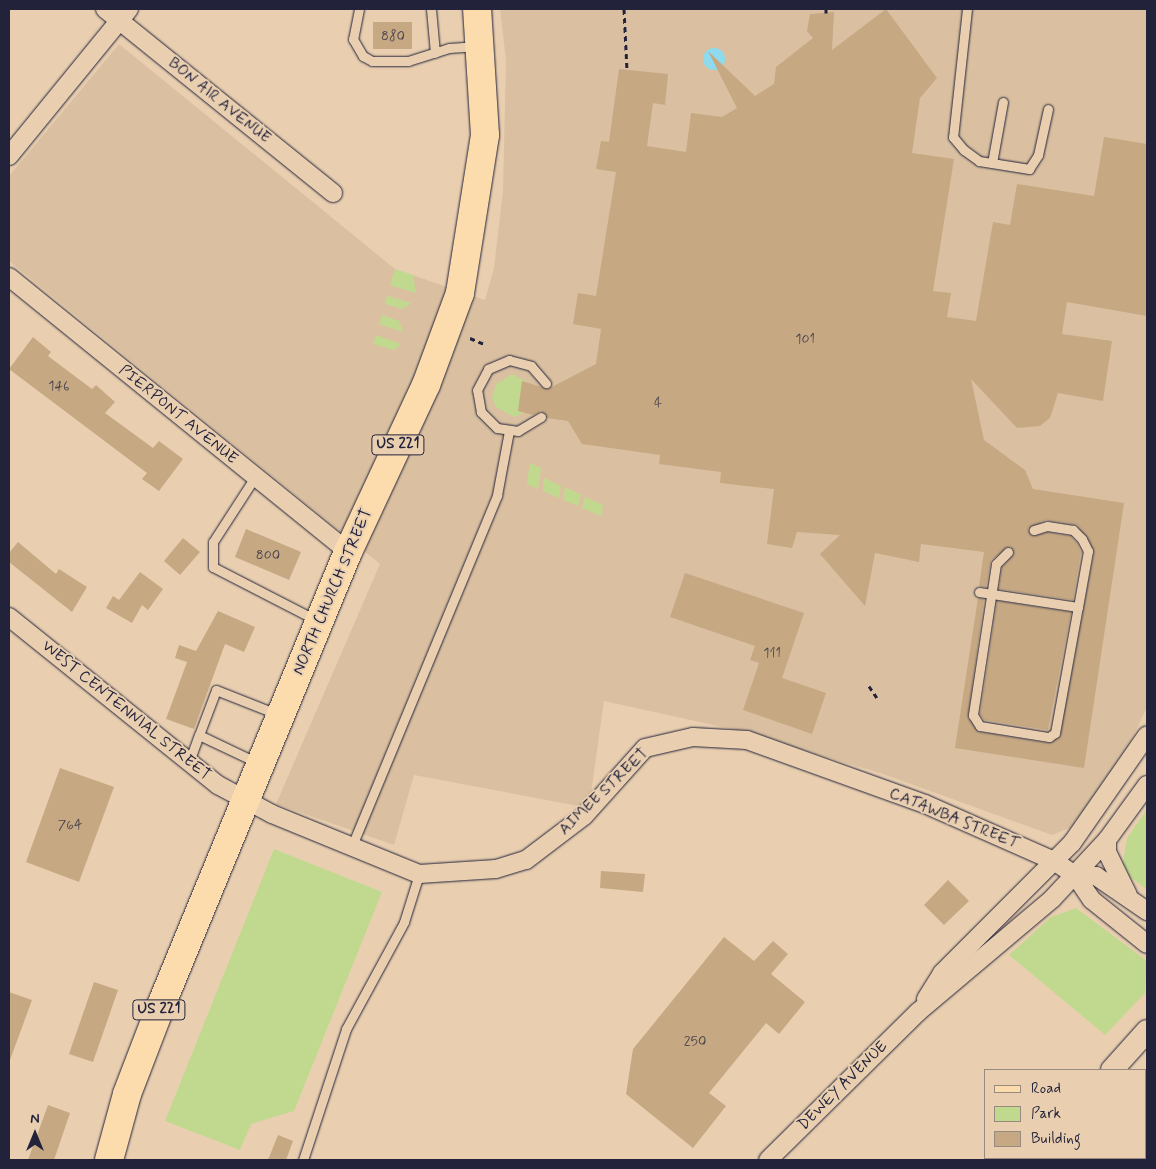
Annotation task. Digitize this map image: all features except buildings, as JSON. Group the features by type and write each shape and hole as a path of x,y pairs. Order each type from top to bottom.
{"main road":[{"name":"NORTH CHURCH STREET","path":"109,1160 130,1085 348,552 426,385 460,293 484,135 477,9"}],"street":[{"name":"BON AIR AVENUE","path":"105,9 124,14 333,193"},
{"path":"9,156 124,14"},
{"name":"PIERPONT AVENUE","path":"9,277 348,552"},
{"name":"WEST CENTENNIAL STREET","path":"9,617 189,762 246,800"},
{"name":"DEWEY AVENUE","path":"918,1012 942,973 1054,861 1086,825 1147,735"},
{"name":"AIMEE STREET","path":"246,800 351,848 419,874 496,870 526,860 584,816 645,748 693,737 747,740 829,770"},
{"name":"CATAWBA STREET","path":"829,770 925,804 1054,861 1075,875 1092,900 1147,944"},
{"name":"DEWEY AVENUE","path":"768,1160 918,1012 1035,915 1107,840 1147,785"},
{"name":"CATAWBA STREET","path":"1107,840 1107,852 1128,896"},
{"name":"CATAWBA STREET","path":"1075,875 1096,876 1128,896 1147,911"},
{"path":"1113,1069 1147,1031"}],"lane":[{"path":"359,9 352,28 357,49 372,62 408,61 480,46"},
{"path":"431,9 435,54"},
{"path":"967,9 954,137 980,161 1029,169 1038,155 1048,109"},
{"path":"992,163 1003,102"},
{"path":"541,417 527,428 508,431 488,422 480,412 477,401 481,379 498,363 509,360 532,366 546,383"},
{"path":"351,848 497,495 508,431"},
{"path":"255,477 213,542 213,567 320,622"},
{"path":"1008,552 996,564 975,721 980,726 1049,737 1059,728 1088,551 1082,539 1073,530 1047,526 1034,530"},
{"path":"979,592 1078,607"},
{"path":"189,762 216,690 281,716"},
{"path":"200,735 261,764"},
{"path":"303,1160 346,1029 404,922 419,874"}],"path":[{"path":"624,9 627,70"},
{"path":"470,338 484,344"},
{"path":"869,686 877,698"}],"shaded area":[{"path":"500,9 1147,9 1147,707 1121,762 1075,826 1052,835 880,773 727,728 604,701 589,808 414,775 394,845 276,804 380,564 9,261 9,176 119,44 395,269 485,300 494,268 503,191 506,60"},
{"path":"1147,1069 1147,1160 1068,1160 1146,1159"}],"green space":[{"path":"395,269 413,275 416,293 390,285"},
{"path":"387,296 411,303 403,309 385,304"},
{"path":"382,315 399,321 403,332 379,324"},
{"path":"376,335 401,344 394,350 373,344"},
{"path":"512,374 527,382 522,382 519,411 524,413 514,417 496,407 492,398 496,384"},
{"path":"530,463 541,468 538,489 527,484"},
{"path":"544,478 561,486 559,498 543,491"},
{"path":"565,487 581,495 578,506 563,500"},
{"path":"585,497 603,505 601,516 582,508"},
{"path":"1147,809 1147,890 1127,874 1123,864 1127,838"},
{"path":"274,849 382,892 294,1111 251,1124 240,1150 165,1121"},
{"path":"1076,908 1147,961 1145,993 1105,1035 1009,955 1051,917"}],"water":[{"path":"714,48 722,51 725,59 722,67 714,70 706,67 703,59 706,51"}]}
